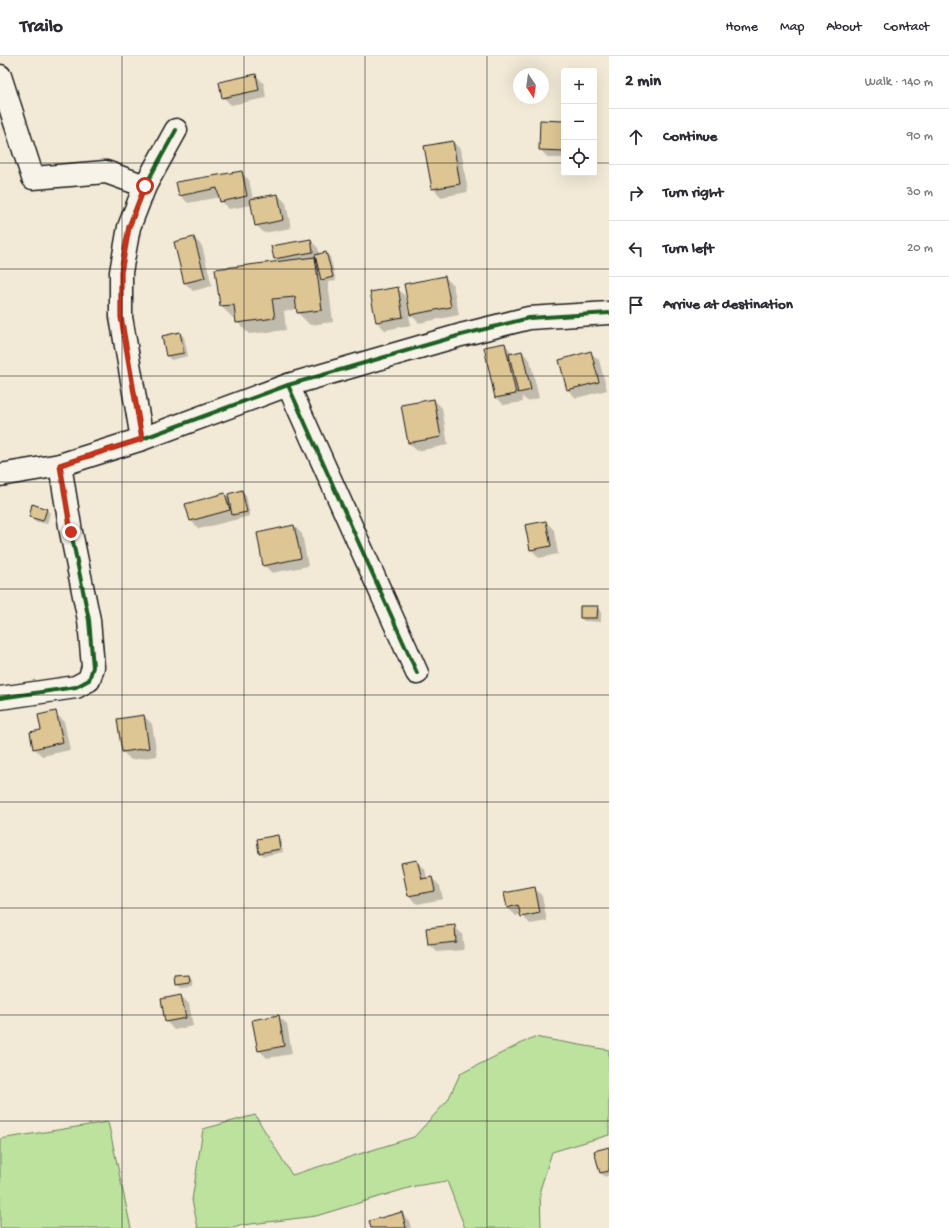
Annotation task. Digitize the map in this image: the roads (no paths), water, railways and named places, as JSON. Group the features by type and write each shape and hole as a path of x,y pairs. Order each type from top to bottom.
{"street":[{"path":"0,76 33,178 106,172 145,186"},
{"path":"142,439 121,317 121,272 129,227 145,186 176,130"},
{"path":"0,475 60,465 142,439 288,385 461,335 529,318 609,313"},
{"path":"288,385 417,673"},
{"path":"0,698 76,686 89,680 94,667 89,620 71,532 60,465"}]}
